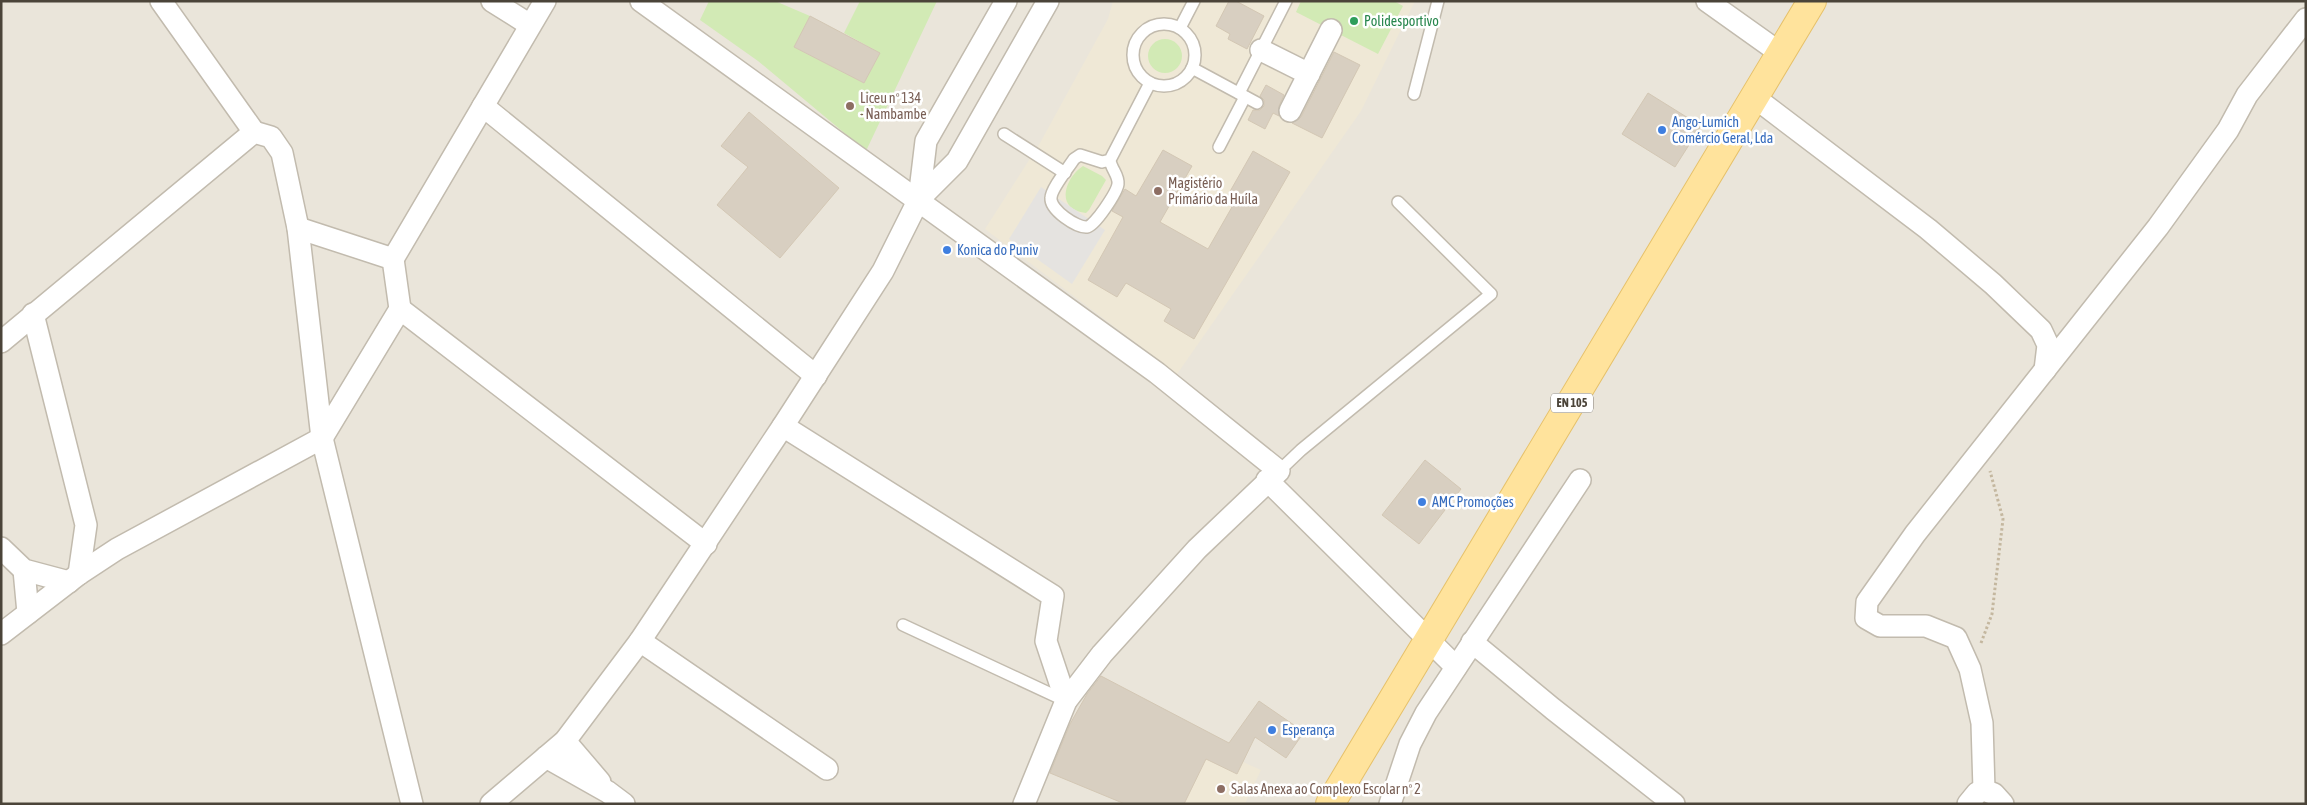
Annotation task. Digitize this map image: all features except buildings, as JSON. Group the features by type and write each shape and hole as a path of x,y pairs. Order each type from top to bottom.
{"main road":[{"name":"EN 105","path":"1330,804 1429,642 1812,1"}],"street":[{"path":"161,1 254,132 271,137 282,153 298,228 322,438 412,804"},
{"path":"492,1 530,25"},
{"path":"1,634 74,578 117,549 322,438 400,309 394,259 545,1"},
{"path":"641,1 919,199 1157,373 1273,475 1429,642 1456,667"},
{"path":"919,199 926,141 1006,1"},
{"path":"491,804 565,741 640,641 706,544 883,271 919,199 957,161 1048,1"},
{"path":"1707,1 1780,53"},
{"path":"1984,790 1982,723 1970,669 1956,638 1926,626 1880,626 1866,618 1867,602 1915,534 2158,227 2228,130 2247,95 2306,19"},
{"path":"1290,111 1331,30"},
{"path":"1261,50 1309,74"},
{"path":"1754,97 1928,229 1994,284 2041,330 2048,345 2045,370"},
{"path":"483,106 816,376"},
{"path":"1,342 254,132"},
{"path":"298,228 394,259"},
{"path":"400,309 706,544"},
{"path":"33,314 86,524 74,578"},
{"path":"783,426 1053,596 1046,641 1066,701"},
{"path":"1024,804 1066,701 1102,654 1197,549 1273,475"},
{"path":"1390,804 1410,744 1426,713 1580,480"},
{"path":"86,524 117,549"},
{"path":"1,548 24,570 74,578"},
{"path":"24,570 28,612"},
{"path":"640,641 827,769"},
{"path":"1472,642 1553,709 1674,804"},
{"path":"565,741 616,798"},
{"path":"546,757 616,798"},
{"path":"1968,804 1977,793 1984,790 1994,794 2003,804"}],"lane":[{"path":"1180,28 1194,1"},
{"path":"1220,147 1261,50 1286,1"},
{"path":"1414,94 1438,1"},
{"path":"1165,24 1180,28 1192,40 1195,50 1192,68 1184,79 1176,84 1166,86 1150,83 1140,75 1132,57 1137,38 1154,25 1165,24"},
{"path":"1192,68 1257,103"},
{"path":"1110,160 1102,162 1080,155 1074,158 1050,197 1052,206 1057,212 1080,226 1088,227 1095,224 1118,186 1118,178 1111,168 1110,160 1150,83"},
{"path":"1004,134 1065,173"},
{"path":"1273,475 1491,294 1398,202"},
{"path":"903,625 1066,701"}],"path":[{"path":"1970,669 1992,614 2003,519 1984,448"}],"shaded area":[{"path":"1,1 2306,1 2306,804 1,804"},
{"name":"Magistério Primário da Huíla","path":"1113,1 1415,1 1361,111 1177,374 985,229 1040,143 1108,19"},
{"path":"1041,187 1105,230 1072,284 1009,239"},
{"name":"Salas Anexa ao Complexo Escolar nº 2","path":"1206,759 1237,774 1243,762 1261,770 1245,804 1184,804"}],"green space":[{"name":"Liceu nº 134 - Nambambe","path":"709,1 775,1 810,16 794,47 864,83 880,53 844,33 860,1 937,1 866,151 758,61 700,20"},
{"name":"Polidesportivo","path":"1301,1 1394,1 1403,6 1378,54 1296,12"},
{"path":"1165,39 1172,40 1177,44 1181,49 1181,63 1177,68 1172,72 1165,73 1158,72 1153,68 1149,63 1148,56 1149,49 1153,44 1158,40"},
{"path":"1083,166 1106,180 1086,213 1076,210 1066,200 1066,192 1071,178"}],"place":[{"name":"Polidesportivo","path":"1354,21"},
{"name":"Liceu nº 134 - Nambambe","path":"850,106"},
{"name":"Ango-Lumich Comércio Geral, Lda","path":"1662,130"},
{"name":"Magistério Primário da Huíla","path":"1158,191"},
{"name":"Konica do Puniv","path":"947,250"},
{"name":"AMC Promoções","path":"1422,502"},
{"name":"Esperança","path":"1272,730"},
{"name":"Salas Anexa ao Complexo Escolar nº 2","path":"1221,789"}]}
